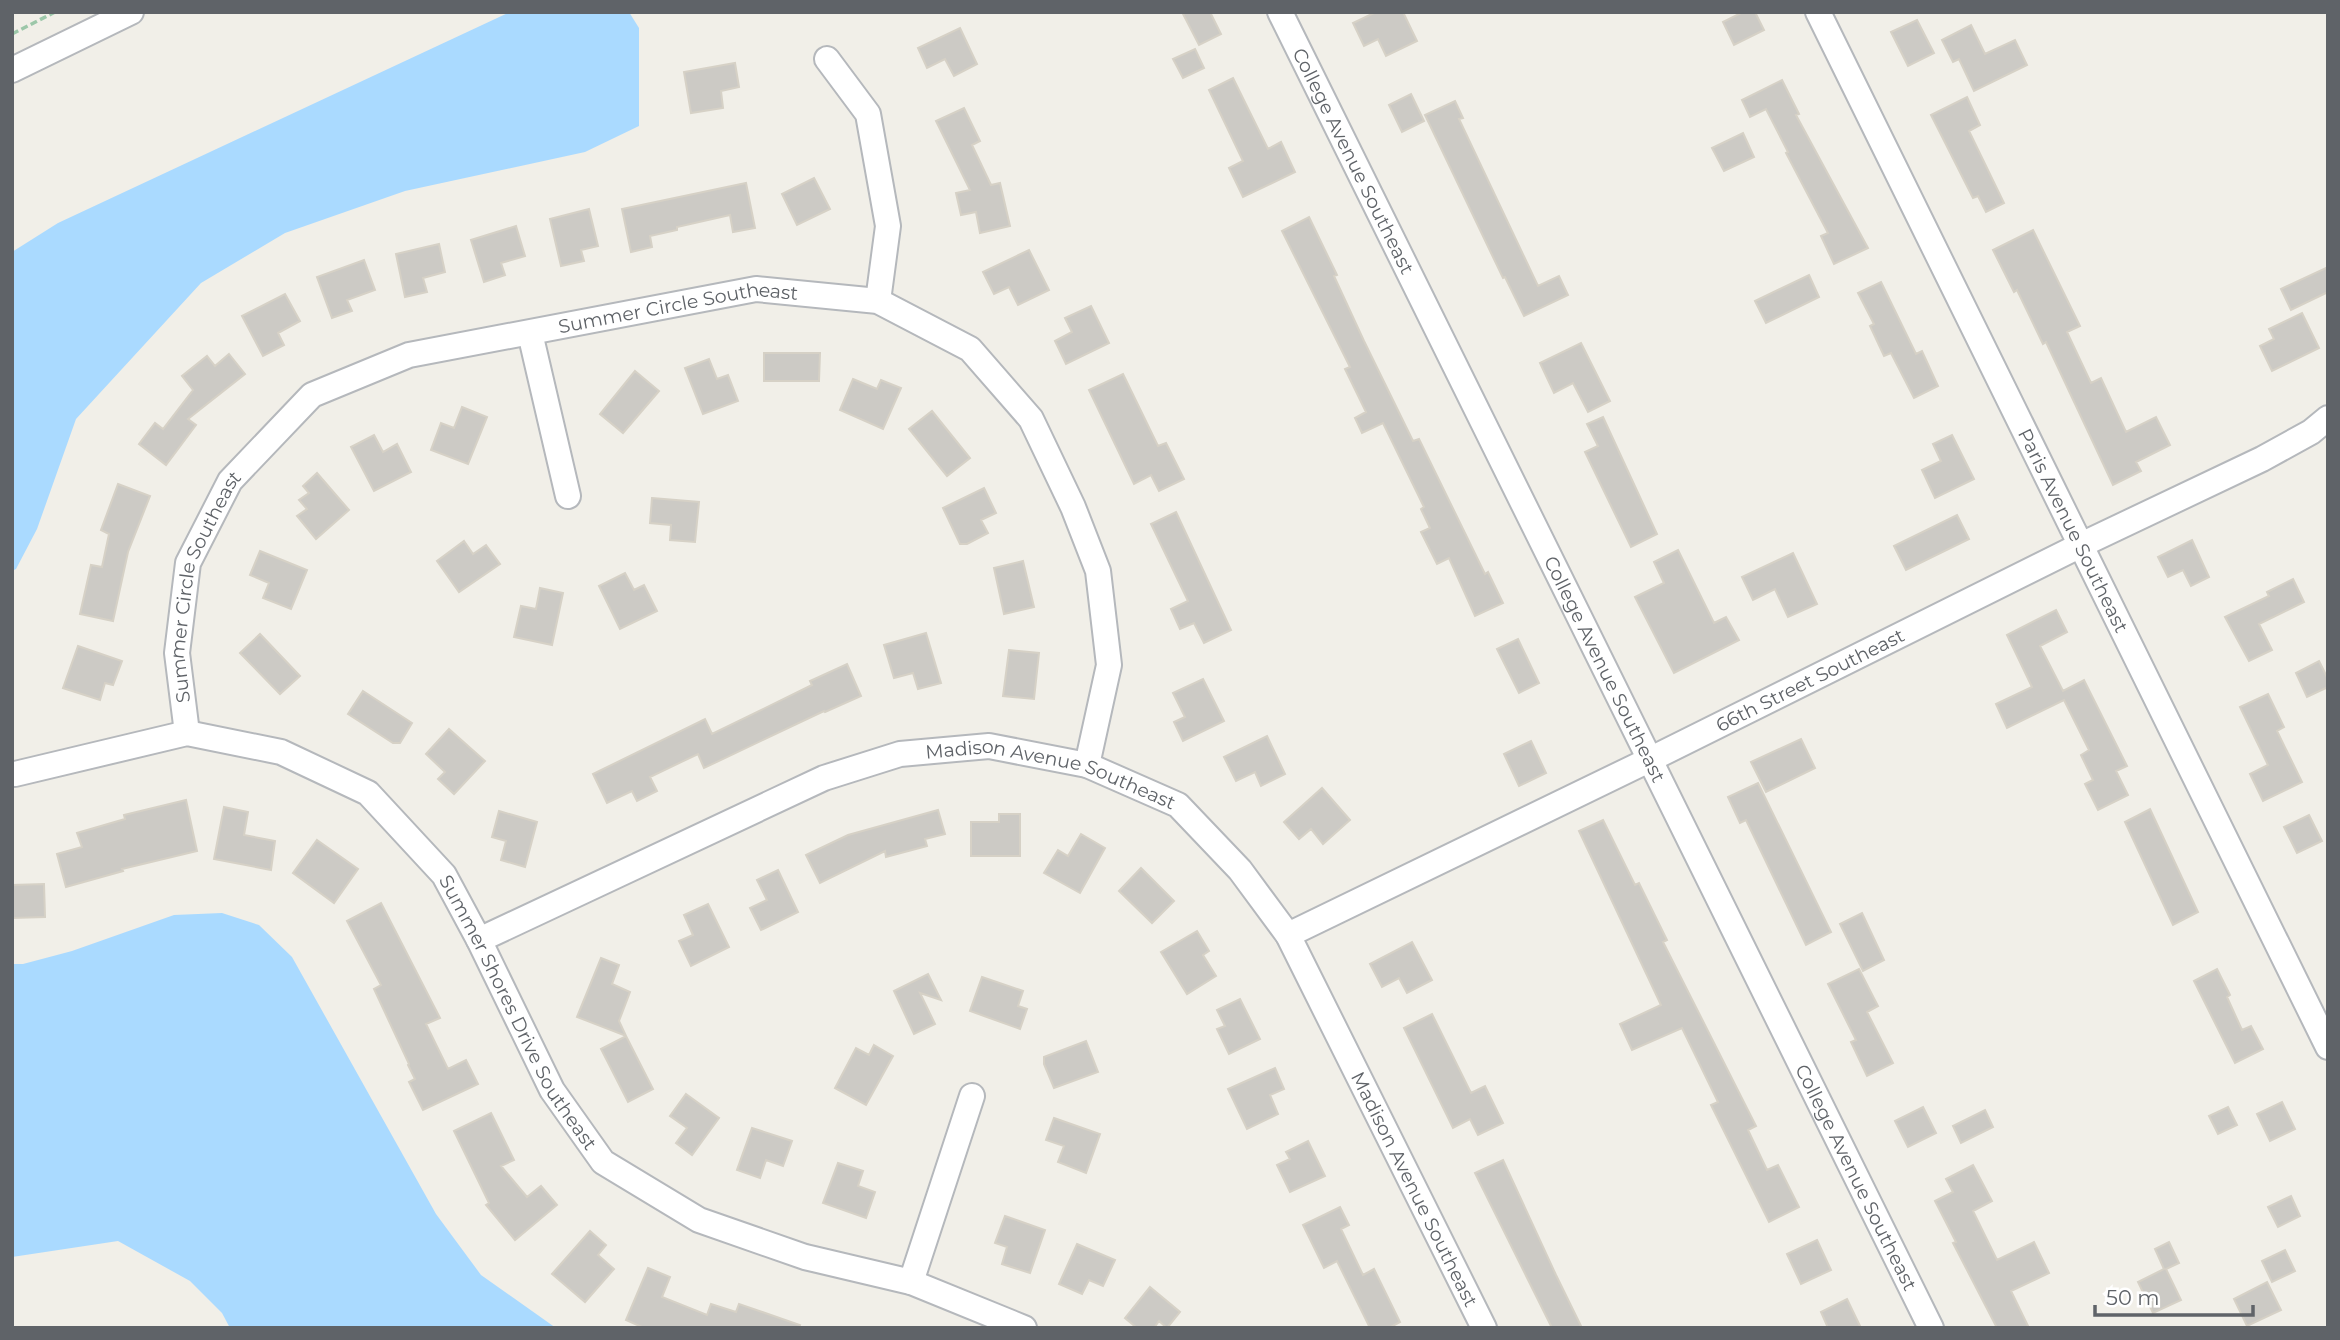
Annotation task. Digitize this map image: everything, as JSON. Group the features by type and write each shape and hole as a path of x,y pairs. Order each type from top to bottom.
{"street":[{"path":"12,70 131,12"},
{"name":"College Avenue Southeast","path":"1280,12 1931,1328"},
{"name":"Paris Avenue Southeast","path":"1818,12 2328,1047"},
{"path":"827,59 868,114 888,226 877,301"},
{"name":"Summer Circle Southeast","path":"187,733 177,653 188,563 230,481 312,395 409,355 756,289 877,301 970,349 1031,419 1073,507 1098,571 1109,665 1087,765"},
{"path":"530,334 568,496"},
{"name":"66th Street Southeast","path":"1288,935 1649,760 2081,545 2262,459 2311,432 2328,418"},
{"path":"15,774 187,733"},
{"name":"Summer Shores Drive Southeast","path":"187,733 281,752 368,793 444,875 552,1090 603,1162 699,1220 805,1257 911,1282 1024,1328"},
{"name":"Madison Avenue Southeast","path":"479,940 824,778 900,754 989,746 1087,765 1178,805 1240,870 1288,935 1484,1328"},
{"path":"911,1282 972,1096"}],"path":[{"path":"12,34 55,12"}],"water":[{"path":"510,12 629,12 639,28 639,126 585,152 405,191 285,233 201,283 76,419 37,529 16,569 12,571 12,252 58,223"},
{"path":"222,913 259,925 292,957 436,1214 481,1275 556,1328 230,1328 222,1313 190,1281 118,1241 12,1257 12,964 23,964 72,951 174,915"}],"building":[{"path":"1182,12 1210,12 1221,34 1199,45"},
{"path":"1376,12 1403,12 1417,41 1386,56 1378,39 1364,46 1353,23"},
{"path":"1743,12 1755,12 1764,30 1734,45 1723,22"},
{"path":"1917,20 1934,53 1908,66 1891,32"},
{"path":"1971,25 1985,54 2015,40 2027,65 1974,91 1959,59 1953,62 1942,40"},
{"path":"960,28 977,64 954,76 945,59 927,68 918,48"},
{"path":"1195,49 1204,68 1183,78 1173,59"},
{"path":"735,63 739,87 721,91 723,108 691,113 684,72"},
{"path":"1233,78 1268,149 1281,142 1295,172 1243,197 1229,168 1243,161 1209,90"},
{"path":"1782,80 1799,114 1796,115 1868,248 1834,264 1821,236 1828,233 1766,109 1750,117 1742,100"},
{"path":"1411,94 1424,121 1402,132 1389,105"},
{"path":"1967,97 1980,125 1969,131 2004,203 1986,212 1978,196 1973,198 1931,115"},
{"path":"1455,101 1463,118 1459,119 1538,286 1559,276 1568,295 1524,316 1425,115"},
{"path":"964,108 980,141 972,145 991,185 1000,183 1010,226 980,233 976,212 961,215 956,193 970,190 936,121"},
{"path":"1743,133 1754,157 1724,171 1712,148"},
{"path":"814,178 830,209 797,225 782,194"},
{"path":"746,183 755,228 733,232 730,215 650,236 652,247 631,252 622,209"},
{"path":"589,209 598,246 581,250 584,261 561,266 550,219"},
{"path":"1309,217 1364,341 1413,441 1419,439 1485,574 1488,572 1503,603 1475,616 1449,558 1437,564 1421,532 1430,528 1421,509 1424,507 1383,423 1362,433 1355,418 1366,412 1345,369 1350,367 1282,231"},
{"path":"516,226 525,256 501,263 505,275 484,282 471,240"},
{"path":"2033,230 2080,326 2067,332 2091,383 2101,378 2126,432 2156,417 2170,445 2136,462 2141,471 2113,485 2046,342 2043,344 2017,290 2014,292 1993,250"},
{"path":"439,244 445,272 423,278 427,292 405,297 396,254"},
{"path":"1029,250 1049,290 1018,305 1009,287 994,294 983,272"},
{"path":"364,260 375,290 347,300 352,311 332,318 317,277"},
{"path":"2328,267 2328,292 2291,310 2281,289"},
{"path":"1809,275 1819,297 1766,323 1755,301"},
{"path":"1881,282 1916,354 1922,351 1938,386 1914,398 1891,353 1884,356 1870,326 1874,324 1858,293"},
{"path":"285,294 300,321 278,333 284,345 263,356 242,316"},
{"path":"1091,306 1109,343 1066,364 1055,341 1072,332 1065,318"},
{"path":"2302,313 2319,348 2272,371 2260,346 2274,339 2269,329"},
{"path":"1581,343 1610,401 1588,412 1573,383 1554,393 1540,363"},
{"path":"764,353 820,353 819,381 764,381"},
{"path":"229,354 245,374 188,419 196,425 166,465 139,444 155,423 163,429 193,390 182,376 207,356 215,366"},
{"path":"709,359 717,379 728,375 738,401 703,414 685,368"},
{"path":"635,371 659,391 623,433 600,414"},
{"path":"1123,374 1158,446 1166,443 1184,479 1159,491 1151,475 1134,484 1089,390"},
{"path":"853,379 877,389 881,380 901,388 883,429 840,410"},
{"path":"462,407 487,417 468,464 431,450 441,423 454,428"},
{"path":"932,411 970,458 947,476 909,429"},
{"path":"1603,417 1657,534 1631,547 1585,452 1598,446 1587,424"},
{"path":"374,435 383,452 397,444 411,472 374,491 351,447"},
{"path":"1952,435 1974,479 1935,498 1922,470 1941,461 1933,444"},
{"path":"317,473 349,510 316,539 297,516 307,509 299,500 309,493 303,486"},
{"path":"118,484 150,496 128,552 113,621 80,614 91,565 102,567 109,534 101,530"},
{"path":"984,488 996,513 981,520 988,533 967,544 960,544 943,508"},
{"path":"652,498 699,502 695,542 670,540 671,525 650,523"},
{"path":"1176,512 1231,630 1204,643 1194,623 1180,629 1171,609 1188,601 1151,524"},
{"path":"1957,515 1969,539 1906,570 1894,546"},
{"path":"2192,540 2209,577 2191,586 2183,570 2168,577 2158,557"},
{"path":"464,541 473,554 486,545 500,564 459,592 437,561"},
{"path":"1678,550 1714,623 1726,617 1739,640 1674,673 1635,597 1664,583 1654,562"},
{"path":"260,551 307,570 291,609 263,598 269,583 250,575"},
{"path":"1793,553 1817,604 1788,617 1775,589 1753,600 1742,577"},
{"path":"1023,561 1034,607 1004,614 994,568"},
{"path":"625,573 634,590 644,585 657,611 620,629 599,586"},
{"path":"2293,579 2304,602 2259,624 2272,650 2249,661 2225,617 2269,596 2267,592"},
{"path":"540,588 563,593 552,645 514,637 521,606 536,609"},
{"path":"2056,610 2067,632 2040,646 2063,691 2084,680 2127,766 2116,771 2128,795 2098,810 2085,784 2093,780 2081,755 2089,750 2064,700 2007,728 1996,704 2032,687 2007,635"},
{"path":"926,633 941,683 918,689 913,673 894,678 884,645"},
{"path":"260,634 300,676 280,694 240,653"},
{"path":"1518,639 1539,683 1519,693 1497,649"},
{"path":"78,646 122,661 113,685 105,683 100,700 63,688"},
{"path":"1009,650 1039,653 1034,699 1003,696"},
{"path":"2319,661 2328,679 2328,687 2307,697 2296,673"},
{"path":"847,664 861,696 704,768 698,754 650,777 657,791 637,801 632,791 607,803 593,774 705,719 712,734 812,685 810,681"},
{"path":"1203,679 1224,721 1183,741 1174,722 1185,717 1173,693"},
{"path":"363,691 412,723 400,743 393,743 348,714"},
{"path":"2268,694 2284,727 2277,731 2302,782 2263,801 2250,774 2268,765 2240,707"},
{"path":"449,729 485,761 454,794 438,779 445,772 426,754"},
{"path":"1267,736 1285,774 1261,786 1255,772 1236,781 1224,757"},
{"path":"1801,739 1815,768 1766,792 1751,762"},
{"path":"1531,741 1546,773 1519,786 1504,754"},
{"path":"1758,783 1831,932 1806,945 1746,820 1740,823 1728,797"},
{"path":"1322,788 1350,820 1323,844 1311,829 1299,839 1284,822"},
{"path":"186,800 197,851 122,869 123,871 66,887 57,854 82,847 77,833 125,819 124,815"},
{"path":"224,807 248,812 244,835 275,841 271,870 214,859"},
{"path":"2150,809 2198,912 2173,925 2125,822"},
{"path":"938,810 945,834 925,839 927,846 886,857 885,851 820,883 806,855 848,835"},
{"path":"499,811 537,822 525,867 501,860 506,841 492,837"},
{"path":"999,814 1020,814 1020,856 971,856 971,822 999,822"},
{"path":"2309,815 2322,841 2297,853 2284,827"},
{"path":"1603,820 1635,885 1639,883 1667,940 1663,942 1756,1126 1748,1130 1767,1170 1778,1165 1799,1207 1769,1222 1711,1105 1718,1102 1682,1028 1632,1050 1620,1024 1661,1005 1579,831"},
{"path":"1081,834 1105,848 1080,893 1044,873 1058,850 1068,856"},
{"path":"317,840 358,869 334,903 293,873"},
{"path":"1141,868 1174,901 1152,923 1119,891"},
{"path":"778,870 798,912 761,930 750,908 767,900 757,880"},
{"path":"44,884 45,917 12,918 12,885"},
{"path":"381,903 440,1018 426,1024 448,1069 466,1060 478,1084 423,1110 409,1082 415,1079 409,1064 374,989 381,985 347,921"},
{"path":"708,904 729,947 691,966 679,941 693,935 684,915"},
{"path":"1862,913 1884,960 1863,971 1840,924"},
{"path":"1197,931 1209,951 1203,955 1216,976 1187,994 1161,952"},
{"path":"1412,942 1432,980 1407,993 1399,978 1382,987 1370,964"},
{"path":"601,958 619,965 612,984 630,992 619,1021 626,1036 577,1017"},
{"path":"1859,969 1878,1006 1867,1012 1893,1063 1867,1076 1851,1042 1856,1040 1828,984"},
{"path":"2217,969 2230,995 2227,997 2242,1030 2251,1026 2263,1049 2235,1063 2194,981"},
{"path":"928,974 941,1000 920,993 935,1024 914,1034 894,991"},
{"path":"982,977 1023,991 1018,1006 1027,1009 1020,1029 970,1011"},
{"path":"1240,999 1260,1039 1229,1054 1217,1029 1225,1026 1217,1010"},
{"path":"1432,1014 1471,1093 1485,1086 1503,1123 1478,1135 1470,1119 1453,1128 1404,1028"},
{"path":"626,1036 653,1089 628,1102 601,1049"},
{"path":"1086,1041 1098,1072 1054,1088 1044,1064 1044,1057"},
{"path":"874,1045 893,1056 866,1105 835,1088 856,1048 869,1055"},
{"path":"1275,1068 1284,1089 1270,1095 1278,1114 1247,1129 1228,1089"},
{"path":"686,1094 719,1118 692,1155 676,1143 687,1128 670,1116"},
{"path":"2282,1102 2295,1129 2270,1141 2257,1114"},
{"path":"1923,1107 1936,1133 1908,1147 1895,1121"},
{"path":"2228,1107 2237,1125 2218,1134 2209,1116"},
{"path":"1985,1110 1993,1127 1961,1143 1953,1126"},
{"path":"491,1113 514,1160 501,1166 527,1197 541,1186 557,1205 515,1240 486,1205 489,1203 454,1131"},
{"path":"1054,1118 1100,1134 1086,1173 1058,1162 1064,1146 1046,1140"},
{"path":"752,1128 792,1141 783,1166 766,1160 760,1178 737,1170"},
{"path":"1308,1141 1325,1176 1290,1192 1277,1165 1290,1159 1286,1152"},
{"path":"1503,1160 1582,1328 1552,1328 1475,1173"},
{"path":"838,1163 863,1171 858,1186 875,1192 866,1218 823,1203"},
{"path":"1973,1165 1992,1201 1973,1211 1997,1260 2034,1242 2049,1273 2011,1291 2029,1328 1997,1328 1953,1243 1956,1242 1935,1201 1953,1192 1946,1179"},
{"path":"2291,1196 2300,1216 2278,1227 2268,1207"},
{"path":"1340,1207 1349,1225 1341,1229 1363,1275 1374,1269 1400,1322 1389,1328 1370,1328 1337,1261 1324,1268 1303,1225"},
{"path":"1005,1216 1045,1230 1030,1273 1002,1264 1007,1247 995,1243"},
{"path":"590,1231 606,1245 598,1255 614,1269 585,1302 552,1274"},
{"path":"1817,1240 1831,1270 1801,1284 1787,1254"},
{"path":"2169,1242 2179,1263 2166,1269 2181,1300 2153,1313 2138,1282 2164,1269 2155,1249"},
{"path":"1077,1244 1115,1260 1103,1286 1089,1280 1082,1294 1059,1284"},
{"path":"2285,1250 2295,1271 2272,1282 2262,1261"},
{"path":"648,1268 670,1277 662,1297 707,1315 711,1304 736,1312 739,1304 800,1325 799,1328 644,1328 626,1320"},
{"path":"2267,1282 2281,1310 2247,1326 2234,1299"},
{"path":"1150,1287 1180,1312 1167,1328 1159,1321 1154,1328 1137,1328 1125,1318"},
{"path":"1847,1299 1861,1328 1828,1328 1821,1312"}]}
